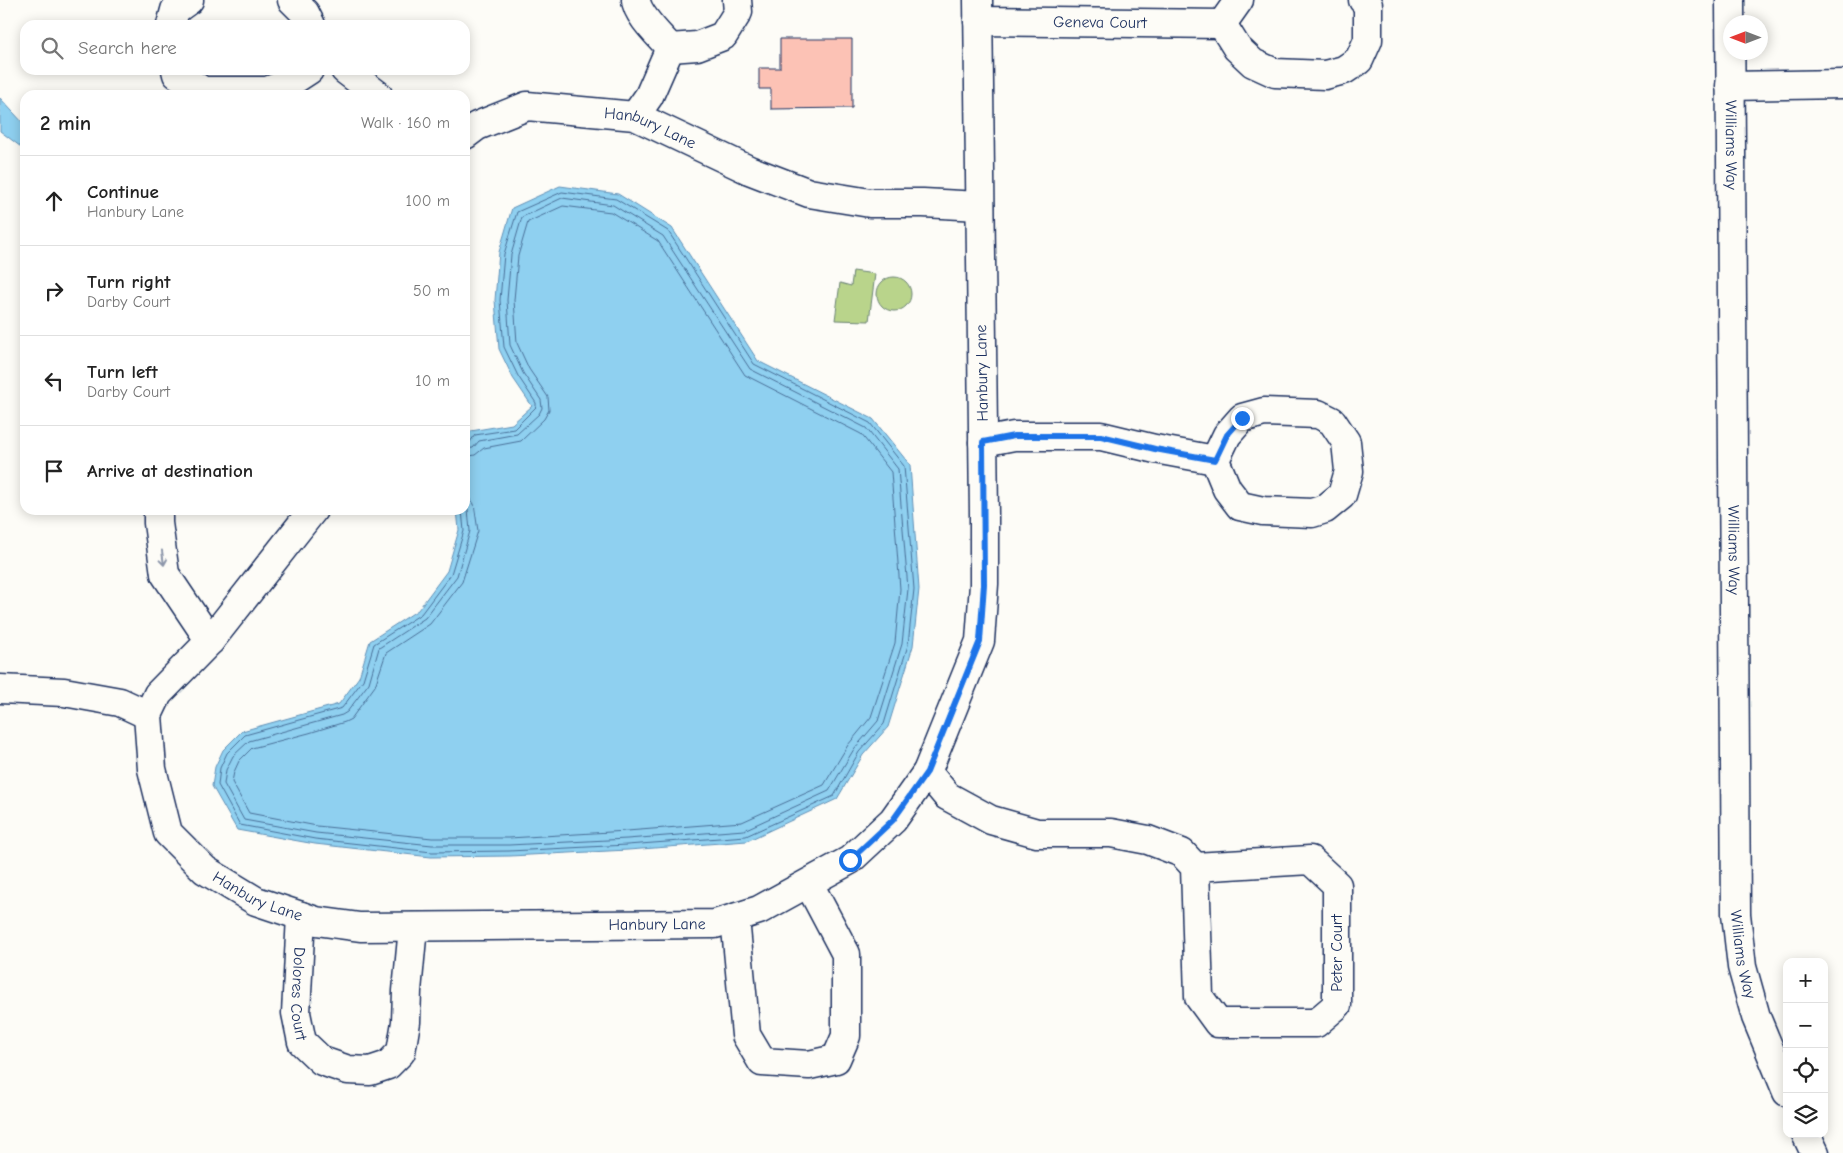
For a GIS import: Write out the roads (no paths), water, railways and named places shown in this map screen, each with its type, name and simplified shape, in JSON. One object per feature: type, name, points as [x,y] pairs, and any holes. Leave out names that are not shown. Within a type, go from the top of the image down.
[{"type":"street","points":[[172,20],[175,10],[189,0]]},
{"type":"street","points":[[292,0],[305,13],[308,20]]},
{"type":"street","points":[[636,0],[636,4],[646,20],[670,48]]},
{"type":"street","points":[[670,48],[698,46],[723,36],[738,12],[737,0]]},
{"type":"street","points":[[1239,0],[1222,24],[1237,48],[1253,63],[1275,74],[1325,75],[1344,70],[1359,60],[1368,40],[1368,5],[1363,0]]},
{"type":"street","name":"Williams Way","points":[[1730,0],[1736,914],[1742,967],[1756,1017],[1783,1082]]},
{"type":"street","name":"Geneva Court","points":[[978,11],[1222,24]]},
{"type":"street","name":"Hanbury Lane","points":[[148,715],[152,769],[168,833],[205,870],[256,901],[316,921],[360,927],[715,924],[759,910],[850,860],[893,820],[927,772],[980,641],[984,584],[978,11]]},
{"type":"street","points":[[635,116],[649,96],[670,48]]},
{"type":"street","points":[[179,75],[201,90]]},
{"type":"street","points":[[270,90],[289,83],[301,75]]},
{"type":"street","points":[[352,75],[371,90]]},
{"type":"street","points":[[1730,86],[1843,84]]},
{"type":"street","name":"Hanbury Lane","points":[[470,131],[477,126],[527,106],[635,116],[749,170],[809,193],[870,203],[980,206]]},
{"type":"street","points":[[1264,412],[1318,414],[1332,421],[1346,442],[1349,471],[1342,495],[1325,509],[1312,513],[1263,511],[1240,506],[1226,489],[1215,460],[1227,435],[1242,418],[1264,412]]},
{"type":"street","points":[[983,442],[1014,436],[1101,436],[1155,449],[1215,460]]},
{"type":"street","points":[[158,515],[165,574],[210,641]]},
{"type":"street","points":[[0,689],[64,692],[120,702],[148,715],[158,694],[210,641],[309,515]]},
{"type":"street","points":[[927,772],[947,796],[990,820],[1037,833],[1111,833],[1148,840],[1182,853],[1195,866]]},
{"type":"street","name":"Peter Court","points":[[1310,860],[1337,885],[1337,1005],[1316,1023],[1218,1023],[1198,997],[1195,866],[1310,860]]},
{"type":"street","points":[[735,918],[746,1035],[762,1062],[809,1066],[836,1059],[846,1036],[846,954],[809,884]]},
{"type":"street","name":"Dolores Court","points":[[301,916],[296,1012],[302,1042],[322,1061],[348,1070],[370,1071],[388,1065],[401,1052],[406,1022],[413,927]]},
{"type":"street","points":[[1808,1138],[1815,1153]]},
{"type":"water","points":[[0,98],[20,120],[20,146],[0,131]]},
{"type":"water","points":[[560,186],[618,194],[672,228],[758,361],[873,419],[910,465],[919,589],[913,646],[888,727],[863,755],[837,799],[747,841],[510,856],[431,857],[315,844],[237,830],[212,786],[215,767],[223,750],[242,731],[339,704],[359,677],[370,641],[418,610],[447,571],[459,530],[458,515],[470,515],[471,431],[512,424],[532,406],[513,378],[499,349],[495,300],[499,252],[512,208]]}]
